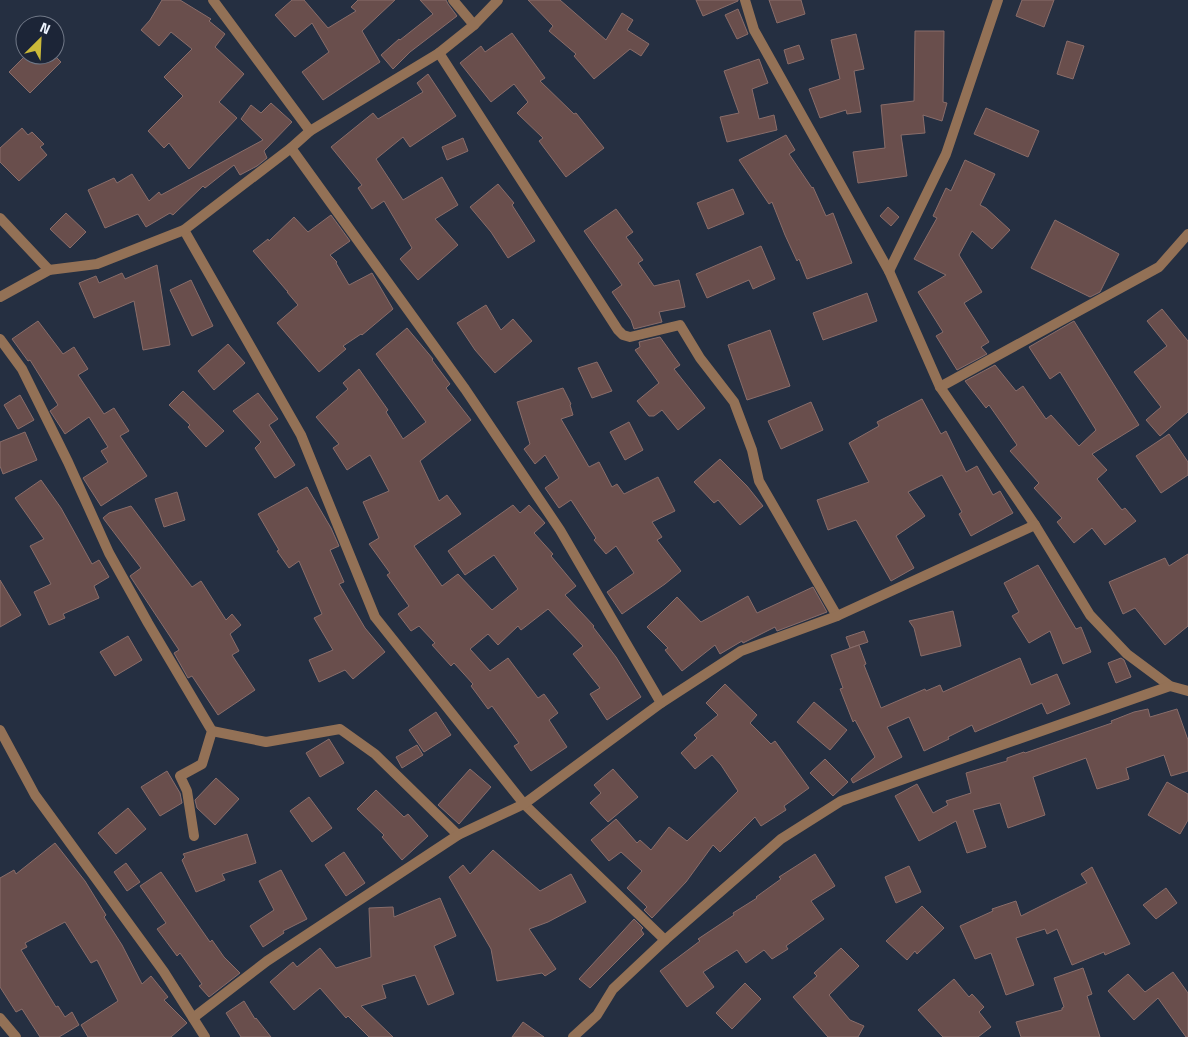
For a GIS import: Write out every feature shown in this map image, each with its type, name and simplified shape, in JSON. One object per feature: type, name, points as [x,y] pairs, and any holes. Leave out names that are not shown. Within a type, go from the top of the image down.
[{"type":"street","points":[[213,0],[310,131]]},
{"type":"street","points":[[454,0],[474,25]]},
{"type":"street","points":[[0,297],[49,270],[97,264],[184,230],[291,148],[310,131],[438,54],[474,25],[498,0]]},
{"type":"street","points":[[745,0],[754,30],[889,271],[940,387],[1035,525],[1090,615],[1127,654],[1170,686],[1188,691]]},
{"type":"street","points":[[889,271],[946,154],[998,0]]},
{"type":"street","points":[[438,54],[623,336],[630,337],[680,325],[700,358],[734,402],[752,450],[759,481],[837,616]]},
{"type":"street","points":[[291,148],[465,389],[560,530],[661,703]]},
{"type":"street","points":[[0,218],[49,270]]},
{"type":"street","points":[[184,230],[301,435],[375,617],[524,804],[666,940]]},
{"type":"street","points":[[940,387],[1159,267],[1188,234]]},
{"type":"street","points":[[0,339],[22,369],[68,462],[109,553],[212,731],[202,764],[180,776],[187,791],[194,836]]},
{"type":"street","points":[[193,1018],[267,961],[458,835],[524,804],[661,703],[742,651],[837,616],[1035,525]]},
{"type":"street","points":[[573,1037],[597,1015],[613,989],[666,940],[781,839],[841,801],[1170,686]]},
{"type":"street","points":[[212,731],[266,742],[340,729],[376,754],[458,835]]},
{"type":"street","points":[[0,730],[35,795],[164,972],[205,1037]]},
{"type":"street","points":[[0,1018],[16,1037]]},
{"type":"building","points":[[162,0],[180,0],[211,19],[209,21],[225,34],[215,47],[244,74],[219,102],[237,118],[189,169],[169,143],[164,148],[148,131],[183,96],[164,77],[192,49],[171,32],[159,46],[141,30],[150,20]]},
{"type":"building","points":[[292,0],[304,0],[328,28],[356,11],[351,7],[358,0],[395,0],[362,31],[380,62],[323,100],[302,72],[329,52],[312,23],[295,37],[275,15]]},
{"type":"building","points":[[420,0],[446,0],[457,16],[410,52],[393,69],[381,55],[433,14]]},
{"type":"building","points":[[528,0],[560,0],[606,40],[622,13],[633,20],[627,30],[649,44],[641,56],[630,49],[594,79],[574,56],[576,54],[549,31],[553,26]]},
{"type":"building","points":[[696,0],[738,0],[738,1],[703,16]]},
{"type":"building","points":[[769,0],[801,0],[805,14],[777,23]]},
{"type":"building","points":[[1022,0],[1054,0],[1044,27],[1016,16]]},
{"type":"building","points":[[738,9],[748,34],[737,39],[725,15]]},
{"type":"building","points":[[915,31],[944,31],[943,102],[947,103],[942,121],[923,115],[925,133],[901,135],[907,176],[858,183],[853,152],[885,148],[881,105],[914,101]]},
{"type":"building","points":[[512,33],[545,78],[540,81],[574,114],[576,113],[604,148],[566,177],[539,141],[543,138],[517,113],[528,102],[514,84],[491,102],[460,63],[481,46],[485,52]]},
{"type":"building","points":[[856,34],[864,69],[854,71],[861,112],[847,114],[846,110],[820,118],[809,89],[840,79],[831,40]]},
{"type":"building","points":[[1067,41],[1084,46],[1073,79],[1057,74]]},
{"type":"building","points":[[799,45],[804,59],[788,64],[784,50]]},
{"type":"building","points":[[759,59],[768,83],[752,89],[759,119],[774,115],[777,130],[727,142],[720,117],[739,113],[724,71]]},
{"type":"building","points":[[16,65],[58,65],[30,93],[9,72]]},
{"type":"building","points":[[428,74],[456,116],[410,147],[403,137],[376,159],[403,200],[442,177],[458,205],[435,219],[458,245],[418,280],[400,259],[412,248],[384,201],[372,209],[358,188],[362,185],[331,147],[373,113],[378,119],[423,92],[417,83]]},
{"type":"building","points":[[271,103],[292,122],[264,151],[267,158],[257,166],[240,175],[234,165],[205,188],[203,186],[173,215],[170,213],[146,227],[138,214],[105,228],[88,190],[114,178],[117,183],[132,174],[149,201],[159,192],[161,195],[263,140],[241,119],[251,105],[261,113]]},
{"type":"building","points":[[986,108],[1039,131],[1028,157],[974,134]]},
{"type":"building","points":[[22,128],[28,135],[32,132],[44,144],[40,147],[47,155],[19,181],[0,162],[0,148]]},
{"type":"building","points":[[786,135],[795,150],[789,154],[813,187],[826,216],[833,213],[852,263],[807,279],[799,259],[797,261],[785,235],[772,202],[769,204],[739,160]]},
{"type":"building","points":[[463,138],[468,151],[447,160],[442,147]]},
{"type":"building","points":[[965,160],[995,174],[980,205],[986,208],[1010,230],[992,249],[972,231],[959,255],[982,292],[964,303],[989,342],[981,347],[987,354],[957,370],[936,336],[943,332],[918,292],[946,275],[914,259],[937,218],[933,216],[946,188],[951,191]]},
{"type":"building","points":[[498,184],[514,203],[512,205],[535,241],[508,258],[491,232],[470,207]]},
{"type":"building","points":[[733,189],[744,214],[708,229],[697,203]]},
{"type":"building","points":[[888,207],[899,217],[891,226],[880,216]]},
{"type":"building","points":[[616,209],[633,232],[626,237],[643,260],[638,263],[654,286],[679,280],[685,307],[659,312],[662,322],[634,329],[631,320],[612,292],[622,285],[584,231]]},
{"type":"building","points":[[66,213],[86,232],[70,248],[50,229]]},
{"type":"building","points":[[331,215],[350,241],[330,255],[337,262],[349,285],[372,273],[393,309],[362,335],[343,346],[346,349],[319,372],[277,323],[298,305],[253,251],[268,239],[269,241],[294,217],[308,232]]},
{"type":"building","points":[[1055,220],[1119,254],[1100,292],[1090,297],[1031,268]]},
{"type":"building","points":[[761,246],[775,279],[753,289],[749,280],[707,298],[696,274]]},
{"type":"building","points":[[157,265],[170,345],[143,350],[134,301],[94,318],[79,283],[96,276],[99,283],[122,273],[125,279]]},
{"type":"building","points":[[191,280],[213,326],[192,336],[170,290]]},
{"type":"building","points":[[867,293],[877,321],[823,340],[813,313]]},
{"type":"building","points":[[486,305],[501,330],[513,319],[532,341],[495,373],[475,350],[457,323]]},
{"type":"building","points":[[1162,309],[1188,341],[1188,412],[1160,436],[1146,420],[1161,407],[1134,372],[1167,346],[1147,321]]},
{"type":"building","points":[[38,321],[63,354],[74,347],[88,369],[78,375],[104,414],[114,408],[129,431],[120,436],[147,476],[101,506],[83,478],[108,462],[101,451],[108,447],[89,417],[65,434],[50,411],[58,405],[30,360],[28,361],[12,339]]},
{"type":"building","points":[[1074,321],[1139,425],[1092,454],[1107,470],[1097,479],[1122,510],[1125,508],[1136,521],[1105,545],[1092,528],[1074,543],[1057,522],[1062,518],[1034,488],[1039,483],[1010,451],[1017,445],[989,405],[986,408],[965,381],[995,365],[1016,391],[1023,386],[1046,419],[1051,415],[1079,446],[1096,430],[1060,372],[1050,379],[1029,347]]},
{"type":"building","points":[[407,328],[433,359],[450,384],[446,388],[471,420],[420,461],[439,501],[447,495],[461,514],[414,546],[442,586],[458,574],[492,610],[518,589],[494,555],[465,575],[448,551],[513,505],[520,513],[529,505],[545,523],[534,533],[553,554],[551,556],[576,586],[565,595],[594,626],[641,697],[607,720],[590,694],[600,688],[573,654],[583,646],[548,609],[521,630],[518,626],[498,645],[488,634],[470,649],[490,671],[508,658],[538,698],[544,694],[558,713],[549,720],[567,747],[531,771],[514,746],[519,743],[492,706],[488,709],[471,686],[473,684],[454,663],[451,666],[432,645],[435,643],[419,626],[411,631],[398,614],[409,606],[387,575],[390,573],[369,544],[379,538],[363,502],[389,491],[370,455],[347,470],[333,448],[339,444],[316,417],[348,389],[343,383],[359,369],[388,410],[386,412],[403,439],[426,422],[376,354]]},
{"type":"building","points":[[770,330],[790,386],[747,400],[728,345]]},
{"type":"building","points":[[660,337],[680,365],[674,369],[705,408],[678,430],[662,410],[654,416],[649,416],[637,401],[659,383],[635,350],[640,347],[639,342]]},
{"type":"building","points":[[228,344],[245,363],[214,390],[198,371]]},
{"type":"building","points":[[597,362],[612,391],[592,398],[578,368]]},
{"type":"building","points":[[563,388],[571,404],[573,415],[561,419],[589,467],[599,462],[612,487],[617,484],[624,494],[658,477],[675,511],[652,522],[662,537],[657,540],[681,571],[622,614],[607,592],[634,573],[616,546],[606,554],[594,540],[596,538],[571,500],[559,508],[545,488],[559,478],[545,455],[535,464],[524,449],[530,444],[517,402]]},
{"type":"building","points":[[183,391],[224,431],[206,447],[188,427],[190,425],[169,405]]},
{"type":"building","points":[[258,393],[278,419],[269,425],[295,465],[275,478],[255,448],[261,442],[233,411]]},
{"type":"building","points":[[20,395],[34,420],[18,429],[4,405]]},
{"type":"building","points":[[922,399],[941,434],[946,431],[966,472],[977,466],[993,495],[1000,491],[1013,513],[971,536],[959,514],[962,512],[942,475],[908,492],[925,516],[896,536],[914,568],[891,581],[856,520],[828,530],[817,500],[869,482],[849,443],[879,426],[877,422]]},
{"type":"building","points":[[811,402],[823,430],[781,449],[768,421]]},
{"type":"building","points":[[629,422],[643,450],[625,460],[610,432]]},
{"type":"building","points":[[25,432],[37,460],[3,474],[0,466],[0,442]]},
{"type":"building","points":[[1169,434],[1188,462],[1188,475],[1161,493],[1136,456]]},
{"type":"building","points":[[720,459],[747,486],[763,506],[740,525],[718,500],[714,503],[694,482]]},
{"type":"building","points":[[41,480],[61,508],[92,564],[99,560],[109,577],[94,586],[99,598],[63,614],[65,618],[49,625],[34,592],[51,584],[30,546],[44,539],[15,498]]},
{"type":"building","points":[[307,487],[331,528],[339,546],[330,550],[344,582],[339,584],[365,628],[385,652],[353,679],[345,670],[319,682],[309,660],[333,650],[314,618],[322,614],[299,561],[289,568],[277,551],[279,550],[258,514]]},
{"type":"building","points":[[177,492],[185,520],[164,527],[155,499]]},
{"type":"building","points":[[131,506],[192,587],[201,581],[226,620],[232,614],[241,625],[230,634],[239,651],[232,655],[255,690],[218,715],[192,676],[188,678],[174,653],[179,650],[130,576],[141,568],[103,518],[109,513]]},
{"type":"building","points":[[1188,554],[1188,626],[1165,645],[1135,608],[1123,614],[1109,582],[1165,558],[1169,566]]},
{"type":"building","points":[[1038,565],[1076,629],[1081,627],[1091,652],[1063,664],[1050,631],[1029,643],[1012,616],[1019,612],[1004,583]]},
{"type":"building","points":[[0,580],[21,615],[0,627]]},
{"type":"building","points":[[813,587],[827,612],[777,631],[775,627],[743,643],[742,641],[720,654],[715,645],[682,671],[665,650],[668,648],[647,627],[677,597],[701,622],[748,596],[757,613]]},
{"type":"building","points":[[953,611],[961,646],[921,656],[914,628],[909,621]]},
{"type":"building","points":[[864,631],[868,642],[850,648],[846,637]]},
{"type":"building","points":[[128,636],[142,660],[115,676],[100,652]]},
{"type":"building","points":[[859,645],[866,664],[864,665],[881,708],[925,689],[926,691],[940,685],[943,692],[1020,658],[1031,685],[1057,674],[1070,704],[1047,714],[1042,703],[975,732],[972,725],[924,751],[909,717],[887,727],[902,757],[853,783],[851,779],[875,757],[855,720],[853,722],[840,689],[843,688],[831,655]]},
{"type":"building","points":[[1121,658],[1124,660],[1131,677],[1116,683],[1108,663]]},
{"type":"building","points":[[725,684],[757,715],[750,723],[771,744],[775,741],[809,788],[784,806],[786,810],[761,826],[755,817],[720,852],[713,845],[686,882],[652,918],[644,910],[647,907],[627,888],[642,871],[621,852],[609,861],[591,840],[616,819],[637,843],[640,840],[651,850],[669,827],[687,841],[738,791],[712,755],[695,769],[681,753],[697,738],[694,735],[718,715],[706,703]]},
{"type":"building","points":[[814,702],[847,730],[830,750],[797,722]]},
{"type":"building","points":[[1148,709],[1150,717],[1177,709],[1188,740],[1188,771],[1171,776],[1164,755],[1126,768],[1129,779],[1097,789],[1086,758],[1033,777],[1045,815],[1008,828],[1000,803],[973,810],[986,847],[967,853],[956,821],[919,841],[895,796],[917,784],[933,813],[948,805],[946,801],[971,793],[966,773],[1007,761],[1007,758],[1112,723],[1111,721],[1134,712]]},
{"type":"building","points":[[436,712],[451,735],[424,752],[409,730]]},
{"type":"building","points":[[329,739],[344,763],[320,777],[306,753]]},
{"type":"building","points":[[417,745],[423,755],[402,768],[396,757]]},
{"type":"building","points":[[825,759],[848,782],[833,796],[810,773]]},
{"type":"building","points":[[470,769],[491,787],[459,824],[438,805]]},
{"type":"building","points":[[613,769],[638,797],[608,822],[590,803],[601,793],[594,785]]},
{"type":"building","points":[[167,771],[180,793],[182,803],[160,816],[141,787]]},
{"type":"building","points":[[216,778],[239,799],[215,825],[197,808],[195,800]]},
{"type":"building","points":[[1167,782],[1188,794],[1188,820],[1180,834],[1148,815]]},
{"type":"building","points":[[376,790],[404,817],[408,814],[428,836],[402,860],[382,837],[384,835],[357,809]]},
{"type":"building","points":[[309,797],[332,828],[312,842],[290,811]]},
{"type":"building","points":[[128,808],[146,829],[116,854],[98,833]]},
{"type":"building","points":[[247,834],[256,863],[222,874],[225,880],[196,892],[182,860],[185,857],[183,854]]},
{"type":"building","points":[[55,843],[85,881],[106,915],[104,917],[122,945],[142,984],[151,976],[168,997],[164,1000],[187,1023],[171,1037],[88,1037],[81,1025],[118,1001],[97,960],[91,963],[65,922],[25,943],[27,947],[21,950],[56,1007],[58,1006],[65,1017],[72,1012],[79,1025],[59,1037],[40,1037],[22,1009],[16,1012],[0,987],[0,878],[14,870],[16,874]]},
{"type":"building","points":[[493,850],[540,891],[571,874],[586,902],[548,922],[529,929],[556,969],[545,976],[542,973],[497,981],[491,949],[449,877],[463,865],[470,874]]},
{"type":"building","points":[[344,852],[365,883],[346,896],[325,865]]},
{"type":"building","points":[[815,854],[835,886],[811,901],[824,919],[786,946],[788,949],[772,959],[764,950],[746,963],[737,950],[703,972],[714,987],[687,1007],[660,971],[700,941],[698,939],[757,898],[781,879],[779,877]]},
{"type":"building","points":[[126,863],[140,882],[127,891],[114,872]]},
{"type":"building","points":[[909,866],[921,892],[896,903],[885,877]]},
{"type":"building","points":[[1092,867],[1130,944],[1105,955],[1104,952],[1072,965],[1057,929],[1047,934],[1045,929],[1016,938],[1034,985],[1006,995],[991,953],[975,959],[960,926],[993,911],[992,909],[1016,901],[1021,916],[1087,883],[1081,874]]},
{"type":"building","points":[[281,870],[307,919],[283,931],[284,933],[263,947],[250,926],[274,910],[259,881]]},
{"type":"building","points":[[161,872],[210,942],[212,940],[224,957],[240,973],[209,997],[199,986],[202,984],[180,953],[177,956],[157,929],[166,923],[140,886]]},
{"type":"building","points":[[1166,888],[1177,903],[1156,919],[1143,905]]},
{"type":"building","points":[[440,898],[456,936],[434,946],[454,994],[428,1005],[415,975],[382,985],[386,998],[361,1006],[393,1037],[369,1037],[348,1016],[346,1018],[320,988],[294,1010],[270,982],[293,962],[297,967],[320,948],[336,968],[371,957],[369,908],[393,907],[394,917]]},
{"type":"building","points":[[922,906],[944,928],[917,954],[915,951],[907,960],[886,941]]},
{"type":"building","points":[[634,919],[643,928],[641,930],[644,934],[590,988],[579,979]]},
{"type":"building","points":[[841,948],[859,966],[829,995],[850,1020],[864,1026],[858,1037],[828,1037],[793,997],[817,976],[814,973]]},
{"type":"building","points":[[1083,968],[1092,994],[1087,996],[1100,1037],[1021,1037],[1016,1022],[1062,1010],[1064,1007],[1054,978]]},
{"type":"building","points":[[1173,972],[1188,993],[1188,1037],[1186,1037],[1158,998],[1134,1020],[1108,991],[1128,974],[1145,992]]},
{"type":"building","points":[[954,979],[969,997],[972,994],[984,1007],[979,1012],[991,1027],[978,1037],[943,1037],[918,1010]]},
{"type":"building","points":[[745,983],[761,999],[732,1029],[716,1013]]},
{"type":"building","points":[[244,1001],[255,1019],[271,1037],[241,1037],[226,1013]]},
{"type":"building","points":[[523,1022],[544,1037],[512,1037]]}]
